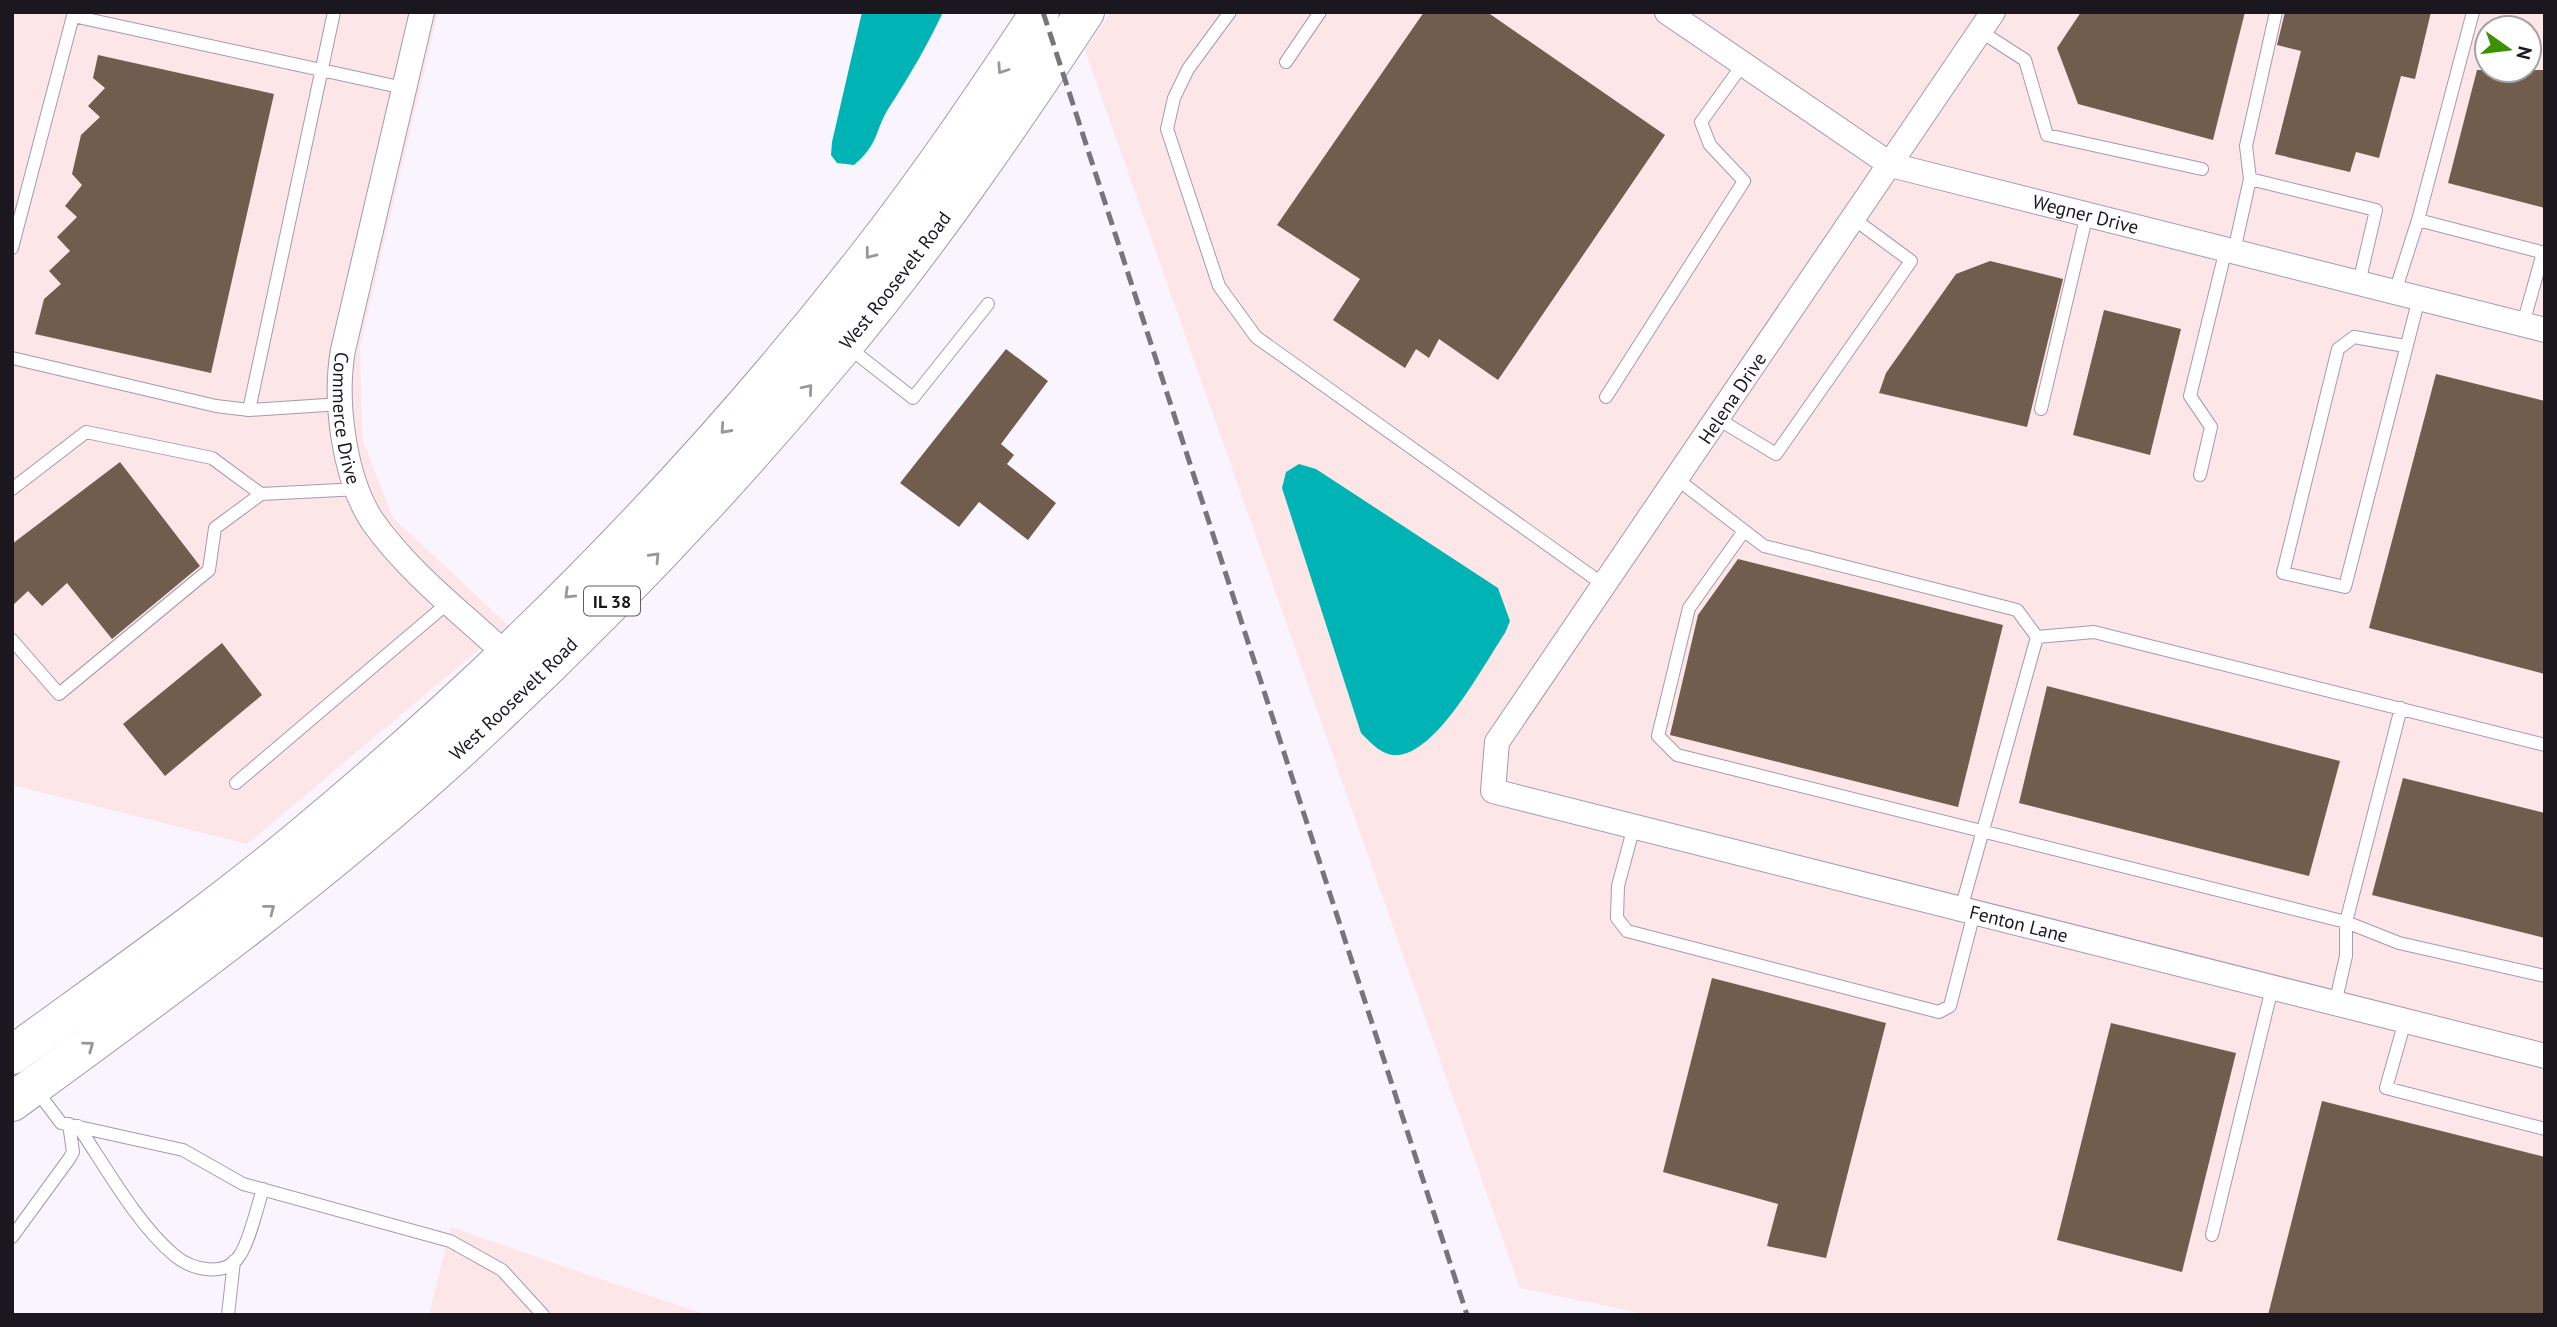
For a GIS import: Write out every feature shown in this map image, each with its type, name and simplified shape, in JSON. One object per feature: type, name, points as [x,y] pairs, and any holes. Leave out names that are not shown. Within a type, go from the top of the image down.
[{"type":"main road","name":"West Roosevelt Road","points":[[23,1094],[334,858],[454,754],[602,562],[671,489],[806,333],[907,205],[1041,12]]},
{"type":"main road","name":"West Roosevelt Road","points":[[12,1055],[219,904],[305,835],[427,730],[520,667],[711,499],[845,345],[973,175],[1085,12]]},
{"type":"street","name":"Commerce Drive","points":[[422,12],[343,350],[341,404],[350,468],[372,520],[411,568],[520,667]]},
{"type":"street","name":"Wegner Drive","points":[[1667,12],[1891,165],[2534,327]]},
{"type":"street","name":"Helena Drive","points":[[1493,791],[1497,742],[1987,22]]},
{"type":"street","name":"Fenton Lane","points":[[1493,791],[2545,1056]]},
{"type":"lane","points":[[249,411],[334,12]]},
{"type":"lane","points":[[1230,12],[1188,69],[1174,98],[1167,130],[1219,286],[1256,337],[1604,585]]},
{"type":"lane","points":[[1286,62],[1321,12]]},
{"type":"lane","points":[[2200,475],[2211,427],[2189,396],[2250,179],[2246,146],[2276,12]]},
{"type":"lane","points":[[2405,346],[2354,337],[2338,349],[2283,573],[2345,587],[2405,346],[2407,295],[2418,220],[2473,12]]},
{"type":"lane","points":[[12,248],[73,16],[404,88]]},
{"type":"lane","points":[[1987,22],[2025,60],[2047,135],[2202,169]]},
{"type":"lane","points":[[1606,397],[1744,181],[1710,145],[1701,122],[1743,64]]},
{"type":"lane","points":[[2250,179],[2376,210],[2359,283]]},
{"type":"lane","points":[[2041,409],[2087,214]]},
{"type":"lane","points":[[1718,419],[1776,454],[1911,261],[1854,219]]},
{"type":"lane","points":[[2418,220],[2544,253],[2534,327]]},
{"type":"lane","points":[[845,345],[913,398],[988,304]]},
{"type":"lane","points":[[12,358],[216,406],[249,411],[341,404]]},
{"type":"lane","points":[[12,489],[86,432],[212,458],[261,494]]},
{"type":"lane","points":[[1677,479],[1764,547],[2017,610],[2037,637]]},
{"type":"lane","points":[[12,640],[59,694],[209,570],[215,528],[261,494],[359,489]]},
{"type":"lane","points":[[1744,531],[1689,608],[1658,736],[1677,755],[2346,922],[2399,943],[2545,976]]},
{"type":"lane","points":[[236,783],[449,602]]},
{"type":"lane","points":[[2037,637],[2094,632],[2545,744]]},
{"type":"lane","points":[[1634,826],[1618,886],[1617,918],[1627,931],[1939,1012],[1951,1006],[1983,832],[2037,637]]},
{"type":"lane","points":[[2335,1004],[2346,956],[2346,922],[2401,708]]},
{"type":"lane","points":[[2212,1235],[2272,988]]},
{"type":"lane","points":[[2405,1021],[2386,1088],[2545,1129]]},
{"type":"lane","points":[[23,1094],[61,1123],[183,1150],[243,1184],[450,1241],[502,1270],[544,1315]]},
{"type":"lane","points":[[12,1237],[69,1159],[74,1125]]},
{"type":"lane","points":[[74,1125],[148,1226],[175,1256],[202,1269],[226,1268],[240,1256],[263,1189]]},
{"type":"lane","points":[[228,1315],[234,1261]]},
{"type":"shaded area","points":[[12,12],[438,12],[360,346],[362,438],[393,518],[508,625],[247,844],[12,785]]},
{"type":"shaded area","points":[[1111,12],[2545,12],[2545,1315],[1649,1315],[1520,1288],[1085,50]]},
{"type":"shaded area","points":[[451,1227],[597,1278],[707,1315],[429,1315]]},
{"type":"water","points":[[862,12],[943,12],[885,115],[873,143],[854,165],[837,163],[831,155]]},
{"type":"water","points":[[1299,464],[1316,469],[1498,588],[1510,621],[1505,633],[1458,705],[1428,740],[1412,751],[1397,755],[1386,753],[1361,733],[1282,488],[1286,472]]},
{"type":"building","points":[[1424,12],[1487,12],[1665,135],[1498,380],[1439,339],[1429,358],[1416,349],[1405,368],[1333,320],[1360,279],[1277,225]]},
{"type":"building","points":[[2081,12],[2245,12],[2213,140],[2078,104],[2057,48]]},
{"type":"building","points":[[2285,12],[2431,12],[2415,79],[2401,76],[2379,158],[2356,152],[2350,172],[2275,154],[2301,51],[2277,45]]},
{"type":"building","points":[[98,55],[274,94],[211,373],[35,334],[44,299],[61,284],[49,271],[70,251],[57,237],[77,217],[65,206],[82,185],[72,174],[81,135],[100,117],[88,106],[105,88],[93,78]]},
{"type":"building","points":[[2545,70],[2545,208],[2448,183],[2473,84],[2543,84]]},
{"type":"building","points":[[1990,261],[2063,279],[2027,427],[1879,393],[1886,373],[1956,274]]},
{"type":"building","points":[[2104,310],[2181,329],[2150,455],[2073,435]]},
{"type":"building","points":[[1006,349],[1048,381],[1001,444],[1014,455],[1007,464],[1056,503],[1028,540],[979,502],[959,527],[900,483]]},
{"type":"building","points":[[2436,374],[2545,401],[2545,674],[2369,628]]},
{"type":"building","points":[[120,462],[200,566],[112,639],[67,583],[42,606],[28,591],[12,606],[12,544]]},
{"type":"building","points":[[1738,559],[2003,625],[1958,807],[1670,735],[1698,615]]},
{"type":"building","points":[[222,643],[262,695],[165,776],[123,724]]},
{"type":"building","points":[[2047,686],[2340,761],[2309,876],[2019,803]]},
{"type":"building","points":[[2403,778],[2545,813],[2545,938],[2372,895]]},
{"type":"building","points":[[1712,978],[1886,1023],[1826,1258],[1767,1246],[1778,1204],[1663,1172]]},
{"type":"building","points":[[2111,1023],[2236,1053],[2182,1272],[2057,1240]]},
{"type":"building","points":[[2322,1101],[2545,1157],[2545,1315],[2268,1315]]},
{"type":"railway","points":[[1043,12],[1467,1315]]}]
